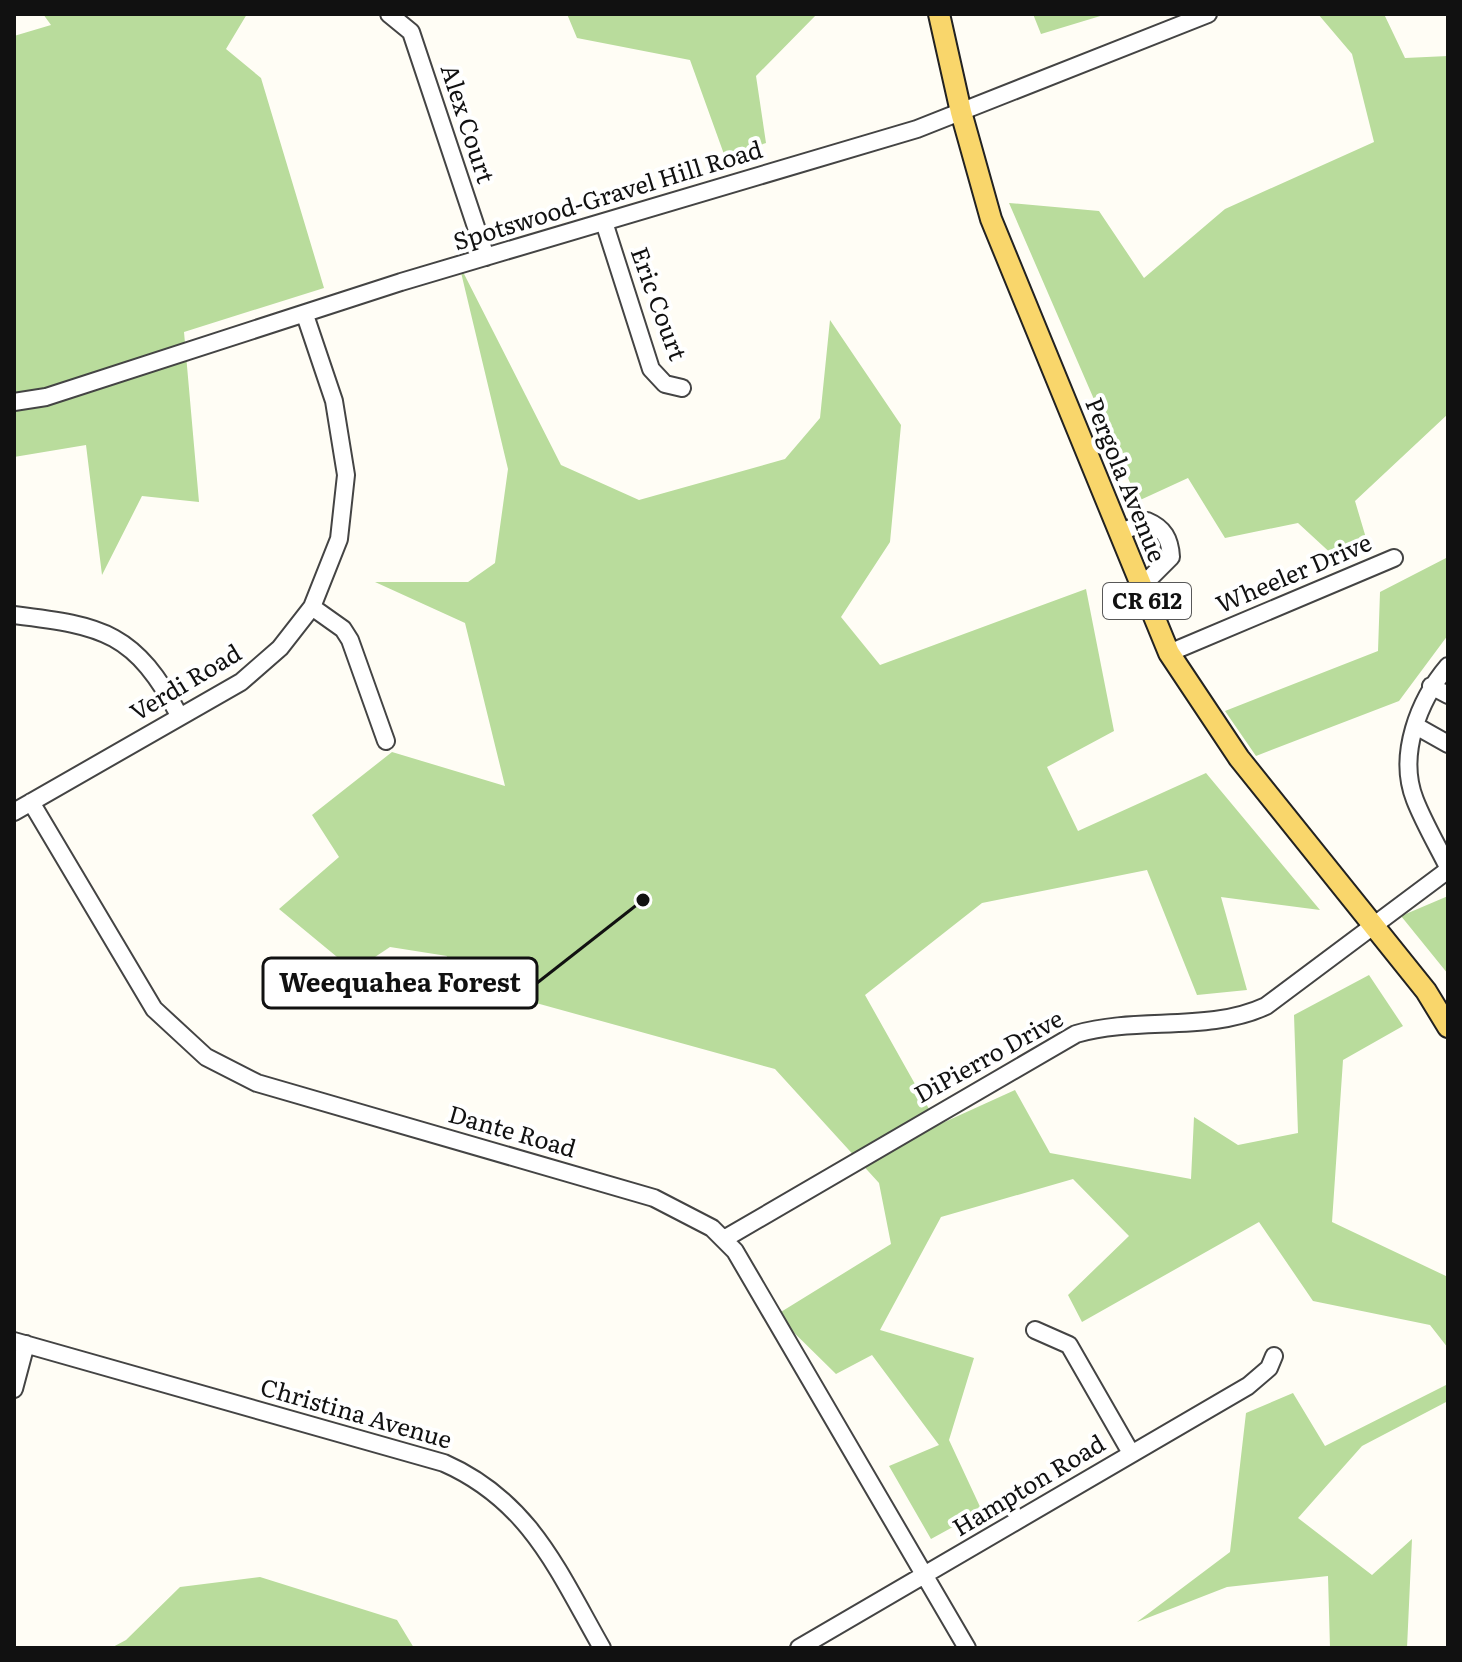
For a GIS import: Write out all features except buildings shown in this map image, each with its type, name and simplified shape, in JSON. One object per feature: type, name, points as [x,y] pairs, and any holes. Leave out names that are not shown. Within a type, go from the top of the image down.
[{"type":"main road","name":"CR 612","points":[[939,14],[961,112]]},
{"type":"main road","name":"Pergola Avenue","points":[[961,112],[991,219],[1169,653],[1239,758],[1426,991],[1448,1027]]},
{"type":"street","name":"Alex Court","points":[[389,14],[411,32],[486,257]]},
{"type":"street","name":"Spotswood-Gravel Hill Road","points":[[14,402],[46,397],[486,257],[917,129],[1208,14]]},
{"type":"street","name":"Eric Court","points":[[604,222],[651,369],[665,384],[682,388]]},
{"type":"street","name":"Verdi Road","points":[[14,812],[254,672],[291,636],[312,607],[339,539],[346,475],[336,410],[305,315]]},
{"type":"street","points":[[1119,533],[1147,521],[1158,526],[1170,545],[1171,557],[1141,587]]},
{"type":"street","name":"Wheeler Drive","points":[[1169,653],[1394,558]]},
{"type":"street","points":[[312,607],[343,629],[350,640],[386,741]]},
{"type":"street","points":[[14,615],[82,625],[119,638],[157,677],[180,717]]},
{"type":"street","points":[[1448,666],[1431,686],[1416,726],[1408,760],[1413,797],[1448,869]]},
{"type":"street","points":[[1431,686],[1448,695]]},
{"type":"street","points":[[1416,726],[1448,744]]},
{"type":"street","name":"Dante Road","points":[[31,802],[154,1009],[189,1044],[214,1062],[257,1083],[292,1094],[654,1198],[696,1218],[724,1239],[735,1251],[967,1648]]},
{"type":"street","name":"DiPierro Drive","points":[[724,1239],[1061,1041],[1114,1025],[1217,1020],[1251,1013],[1281,998],[1448,869]]},
{"type":"street","points":[[1035,1330],[1069,1345],[1131,1453]]},
{"type":"street","points":[[14,1389],[20,1343]]},
{"type":"street","name":"Christina Avenue","points":[[20,1343],[444,1463],[480,1480],[517,1512],[540,1540],[602,1648]]},
{"type":"street","name":"Hampton Road","points":[[799,1648],[1248,1386],[1269,1368],[1274,1356]]},
{"type":"green space","points":[[43,14],[247,14],[226,49],[261,78],[324,288],[184,332],[199,502],[142,496],[102,575],[86,445],[14,457],[14,36],[51,25]]},
{"type":"green space","points":[[567,14],[817,14],[756,76],[766,143],[725,157],[690,60],[577,38]]},
{"type":"green space","points":[[1033,14],[1107,14],[1041,34]]},
{"type":"green space","points":[[1318,14],[1384,14],[1405,58],[1448,56],[1448,414],[1355,501],[1366,538],[1336,558],[1298,523],[1225,538],[1188,478],[1138,501],[1009,203],[1099,211],[1144,278],[1225,209],[1374,142],[1352,54]]},
{"type":"green space","points":[[459,264],[561,465],[639,500],[785,459],[820,418],[830,320],[901,425],[890,542],[841,617],[880,665],[1086,589],[1114,731],[1047,767],[1078,831],[1206,773],[1320,910],[1221,897],[1247,990],[1197,995],[1147,870],[982,903],[865,995],[938,1125],[1015,1090],[1050,1153],[1191,1179],[1194,1117],[1238,1145],[1298,1133],[1294,1015],[1369,975],[1403,1026],[1343,1060],[1332,1222],[1448,1277],[1448,1348],[1430,1325],[1313,1301],[1259,1222],[1082,1322],[1068,1295],[1129,1236],[1073,1179],[941,1217],[880,1330],[974,1358],[949,1440],[982,1511],[931,1539],[889,1466],[939,1445],[872,1355],[836,1374],[776,1315],[891,1244],[879,1183],[775,1069],[442,977],[447,956],[390,947],[354,971],[279,909],[339,857],[312,815],[392,752],[505,786],[465,623],[375,582],[468,582],[495,563],[508,469]]},
{"type":"green space","points":[[1448,557],[1448,635],[1399,701],[1256,756],[1225,711],[1378,651],[1380,592]]},
{"type":"green space","points":[[1448,896],[1448,974],[1401,916]]},
{"type":"green space","points":[[1448,1384],[1448,1401],[1362,1446],[1298,1518],[1372,1575],[1412,1539],[1407,1648],[1330,1648],[1328,1576],[1227,1587],[1137,1622],[1230,1552],[1246,1413],[1293,1393],[1325,1446]]},
{"type":"green space","points":[[260,1577],[397,1620],[414,1648],[111,1648],[126,1640],[180,1587]]},
{"type":"place","name":"Weequahea Forest","points":[[643,900]]}]
